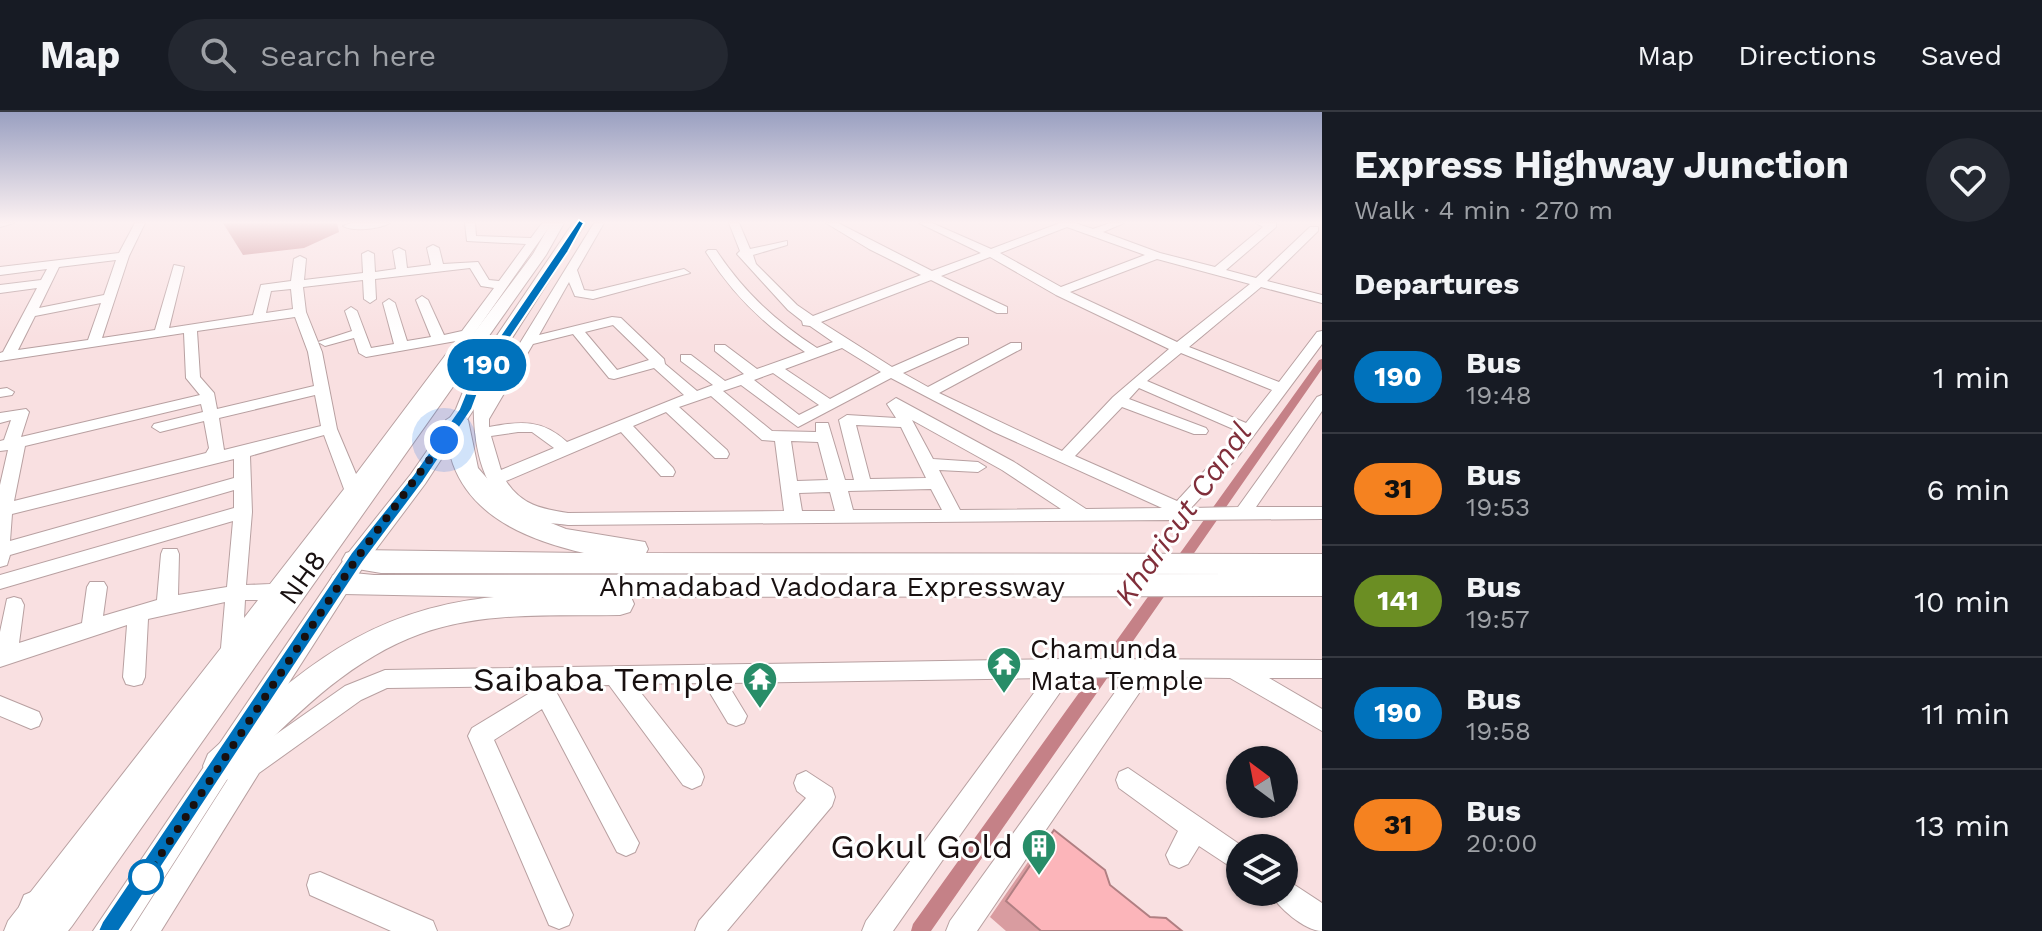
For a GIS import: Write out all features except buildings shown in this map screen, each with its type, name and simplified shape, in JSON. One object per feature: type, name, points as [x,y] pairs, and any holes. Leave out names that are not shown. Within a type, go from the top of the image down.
[{"type":"highway","points":[[471,421],[466,467],[485,495],[515,519],[560,538],[612,548],[819,555],[884,564]]},
{"type":"highway","name":"Ahmadabad Vadodara Expressway","points":[[349,571],[381,563],[884,564],[1132,575],[1181,587],[1322,585]]},
{"type":"highway","name":"Ahmadabad Vadodara Expressway","points":[[349,571],[374,586],[959,587],[1132,575],[1204,563],[1322,564]]},
{"type":"highway","points":[[220,766],[316,678],[378,640],[448,614],[500,607],[913,595],[959,587]]},
{"type":"main road","name":"NH8","points":[[40,921],[526,261]]},
{"type":"main road","name":"NH8","points":[[110,931],[349,571],[471,421],[478,377],[557,261]]},
{"type":"main road","points":[[471,421],[481,389],[511,350],[568,261]]},
{"type":"main road","points":[[310,555],[349,571]]},
{"type":"main road","points":[[287,583],[349,571]]},
{"type":"street","points":[[0,271],[79,261]]},
{"type":"street","points":[[93,345],[121,261]]},
{"type":"street","points":[[300,261],[297,285],[300,312],[315,352],[329,429],[353,489]]},
{"type":"street","points":[[367,261],[366,278],[370,299]]},
{"type":"street","points":[[400,261],[402,273]]},
{"type":"street","points":[[436,261],[438,269]]},
{"type":"street","points":[[310,555],[353,489],[524,261]]},
{"type":"street","points":[[471,421],[529,341],[576,261]]},
{"type":"street","points":[[719,261],[751,306],[815,353]]},
{"type":"street","points":[[750,261],[808,322],[890,373],[1179,513]]},
{"type":"street","points":[[902,261],[1002,310]]},
{"type":"street","points":[[808,322],[969,261]]},
{"type":"street","points":[[1006,261],[1060,292],[1281,388]]},
{"type":"street","points":[[1060,292],[1140,261]]},
{"type":"street","points":[[1178,261],[1322,299]]},
{"type":"street","points":[[1216,272],[1229,261]]},
{"type":"street","points":[[1066,456],[1137,382],[1281,261]]},
{"type":"street","points":[[4,356],[55,264]]},
{"type":"street","points":[[259,316],[265,288],[474,264],[485,283],[504,285]]},
{"type":"street","points":[[161,334],[178,267]]},
{"type":"street","points":[[571,270],[579,293],[593,295],[684,273]]},
{"type":"street","points":[[0,289],[44,283]]},
{"type":"street","points":[[27,314],[110,297]]},
{"type":"street","points":[[422,300],[439,339]]},
{"type":"street","points":[[389,303],[402,346]]},
{"type":"street","points":[[351,311],[366,353],[469,334]]},
{"type":"street","points":[[4,356],[300,312]]},
{"type":"street","points":[[529,341],[576,330],[616,321],[659,362],[614,375],[576,330]]},
{"type":"street","points":[[190,330],[193,378],[210,405],[213,441],[217,448],[213,457]]},
{"type":"street","points":[[325,342],[359,333]]},
{"type":"street","points":[[1179,513],[1249,430],[1322,335]]},
{"type":"street","points":[[720,348],[798,422],[890,373],[963,341]]},
{"type":"street","points":[[497,478],[668,406],[841,344]]},
{"type":"street","points":[[895,404],[1016,346]]},
{"type":"street","points":[[686,358],[768,436],[825,437]]},
{"type":"street","points":[[660,367],[695,397]]},
{"type":"street","points":[[775,368],[824,409],[825,437],[846,518]]},
{"type":"street","points":[[1137,382],[1249,430]]},
{"type":"street","points":[[10,444],[210,405],[322,389]]},
{"type":"street","points":[[1118,400],[1200,431]]},
{"type":"street","points":[[1243,513],[1322,400]]},
{"type":"street","points":[[895,404],[955,518]]},
{"type":"street","points":[[895,404],[1008,466],[1087,517]]},
{"type":"street","points":[[160,427],[210,405]]},
{"type":"street","points":[[668,406],[721,454]]},
{"type":"street","points":[[0,418],[21,412],[10,444],[2,511],[1,554],[244,481]]},
{"type":"street","points":[[863,483],[847,420],[906,423]]},
{"type":"street","points":[[471,421],[547,429],[565,449]]},
{"type":"street","points":[[471,421],[502,491],[530,512],[568,519],[1322,513]]},
{"type":"street","points":[[623,425],[667,472]]},
{"type":"street","points":[[2,511],[329,429]]},
{"type":"street","points":[[782,437],[794,518]]},
{"type":"street","points":[[231,649],[243,512],[242,453]]},
{"type":"street","points":[[927,464],[978,467]]},
{"type":"street","points":[[791,487],[837,483],[936,483]]},
{"type":"street","points":[[0,582],[243,512]]},
{"type":"street","points":[[167,606],[170,554]]},
{"type":"street","points":[[14,605],[4,657],[167,606],[287,583]]},
{"type":"street","points":[[40,921],[231,649],[287,583]]},
{"type":"street","points":[[91,631],[97,587]]},
{"type":"street","points":[[134,677],[138,616]]},
{"type":"street","points":[[255,763],[353,693],[385,679],[540,685],[614,675],[709,673],[1065,668],[1322,669]]},
{"type":"street","points":[[876,931],[1065,668]]},
{"type":"street","points":[[960,931],[1144,669]]},
{"type":"street","points":[[1233,669],[1316,714]]},
{"type":"street","points":[[709,673],[736,716]]},
{"type":"street","points":[[614,675],[692,777]]},
{"type":"street","points":[[540,685],[626,843]]},
{"type":"street","points":[[540,685],[480,736],[559,915]]},
{"type":"street","points":[[0,706],[31,719]]},
{"type":"street","points":[[145,931],[255,763],[271,719]]},
{"type":"street","points":[[1128,780],[1226,850]]},
{"type":"street","points":[[709,931],[823,797],[806,783]]},
{"type":"street","points":[[1179,855],[1195,828]]},
{"type":"street","points":[[320,885],[423,931]]},
{"type":"street","points":[[1298,902],[1322,920]]},
{"type":"waterway","name":"Kharicut Canal","points":[[1178,566],[1322,362]]},
{"type":"waterway","name":"Kharicut Canal","points":[[920,931],[1165,584]]},
{"type":"bus line","name":"190","points":[[110,931],[357,558],[418,479],[465,409],[478,377],[557,261]]},
{"type":"place","name":"Chamunda Mata Temple","points":[[1004,695]]},
{"type":"place","name":"Saibaba Temple","points":[[760,710]]},
{"type":"place","name":"Gokul Gold","points":[[1039,877]]},
{"type":"route","points":[[146,877],[357,558],[444,440]]}]
